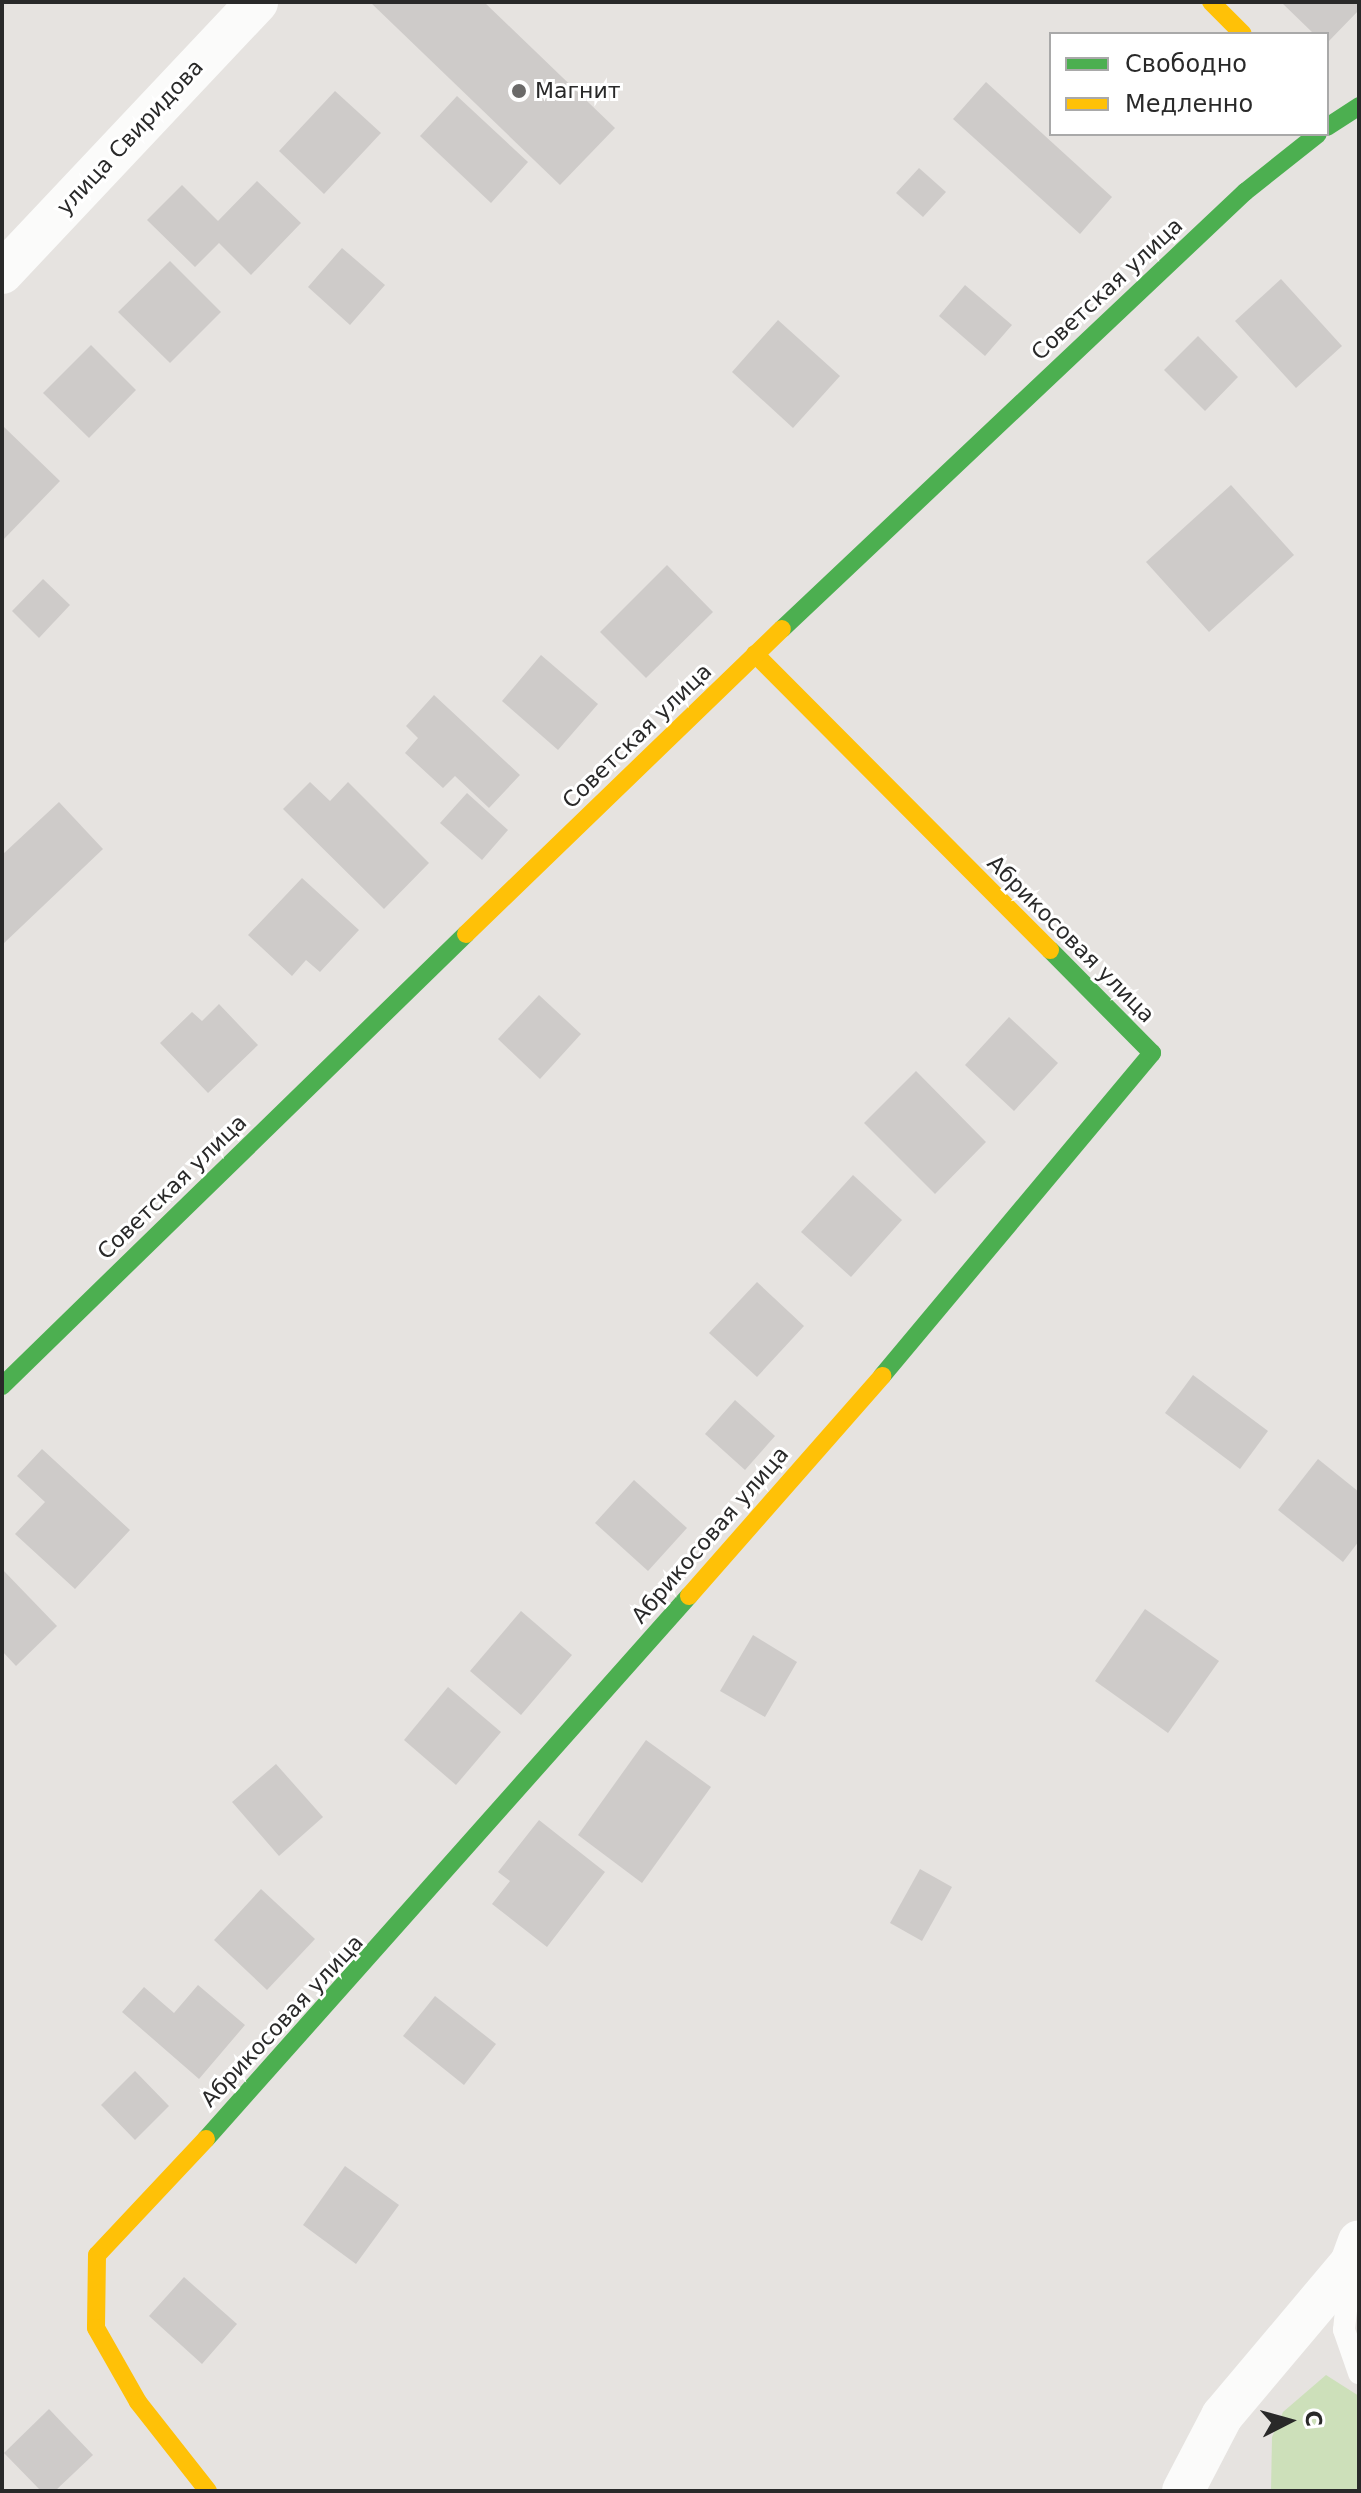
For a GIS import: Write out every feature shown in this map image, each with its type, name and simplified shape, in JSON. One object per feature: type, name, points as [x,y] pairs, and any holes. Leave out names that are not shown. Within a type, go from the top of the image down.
[{"type":"street","name":"улица Свиридова","points":[[2,273],[257,2]]},
{"type":"street","points":[[1211,2],[1241,32]]},
{"type":"street","points":[[1329,102],[1359,103]]},
{"type":"street","name":"Советская улица","points":[[1329,124],[1359,103]]},
{"type":"street","name":"Советская улица","points":[[2,1386],[755,654],[1245,192],[1302,142]]},
{"type":"street","name":"Абрикосовая улица","points":[[208,2491],[138,2402],[96,2328],[97,2255],[352,1981],[916,1337],[1152,1053],[755,654]]},
{"type":"street","points":[[1183,2491],[1222,2416],[1355,2252]]},
{"type":"lane","points":[[1355,2252],[1344,2330],[1359,2373]]},
{"type":"green space","points":[[1326,2375],[1359,2396],[1359,2491],[1271,2491],[1272,2437],[1283,2412]]},
{"type":"building","name":"Магнит","points":[[370,2],[484,2],[615,128],[560,185]]},
{"type":"building","points":[[1281,2],[1359,2],[1359,10],[1329,41],[1329,32],[1312,32]]},
{"type":"building","points":[[986,82],[1112,197],[1080,234],[953,119]]},
{"type":"building","points":[[335,91],[381,133],[324,194],[279,151]]},
{"type":"building","points":[[457,96],[528,162],[491,203],[420,136]]},
{"type":"building","points":[[919,168],[946,192],[923,217],[896,193]]},
{"type":"building","points":[[257,181],[301,223],[251,275],[219,243],[195,267],[147,220],[182,185],[218,221]]},
{"type":"building","points":[[342,248],[385,285],[350,325],[308,287]]},
{"type":"building","points":[[170,261],[221,312],[170,363],[118,312]]},
{"type":"building","points":[[1281,279],[1342,346],[1296,388],[1235,321]]},
{"type":"building","points":[[965,285],[1012,325],[985,356],[939,316]]},
{"type":"building","points":[[778,320],[840,376],[793,428],[732,372]]},
{"type":"building","points":[[1198,336],[1238,377],[1205,411],[1164,370]]},
{"type":"building","points":[[91,345],[136,390],[89,438],[43,393]]},
{"type":"building","points":[[4,427],[60,481],[4,539],[2,537]]},
{"type":"building","points":[[1231,485],[1294,555],[1209,632],[1146,562]]},
{"type":"building","points":[[667,565],[713,612],[646,678],[600,632]]},
{"type":"building","points":[[43,579],[70,605],[39,638],[12,611]]},
{"type":"building","points":[[541,655],[598,704],[558,750],[502,701]]},
{"type":"building","points":[[434,695],[520,775],[489,808],[455,776],[443,788],[405,753],[418,738],[406,726]]},
{"type":"building","points":[[310,782],[330,801],[348,782],[429,863],[384,909],[283,809]]},
{"type":"building","points":[[467,793],[508,830],[482,860],[440,823]]},
{"type":"building","points":[[59,802],[103,849],[2,945],[2,855]]},
{"type":"building","points":[[302,878],[359,930],[320,972],[306,960],[292,976],[248,935]]},
{"type":"building","points":[[539,995],[581,1034],[540,1079],[498,1039]]},
{"type":"building","points":[[219,1004],[258,1045],[208,1093],[160,1043],[192,1012],[202,1021]]},
{"type":"building","points":[[1009,1017],[1058,1063],[1014,1111],[965,1065]]},
{"type":"building","points":[[916,1071],[986,1142],[935,1194],[864,1123]]},
{"type":"building","points":[[853,1175],[902,1220],[851,1277],[801,1232]]},
{"type":"building","points":[[757,1282],[804,1326],[757,1377],[709,1333]]},
{"type":"building","points":[[1193,1375],[1268,1431],[1240,1469],[1165,1413]]},
{"type":"building","points":[[735,1400],[775,1436],[745,1470],[705,1434]]},
{"type":"building","points":[[42,1449],[130,1530],[75,1589],[15,1534],[45,1502],[17,1476]]},
{"type":"building","points":[[1318,1459],[1359,1492],[1359,1541],[1343,1562],[1278,1510]]},
{"type":"building","points":[[634,1480],[687,1528],[648,1571],[595,1523]]},
{"type":"building","points":[[2,1569],[57,1626],[16,1666],[2,1651]]},
{"type":"building","points":[[1145,1609],[1219,1661],[1168,1733],[1095,1681]]},
{"type":"building","points":[[521,1611],[572,1655],[521,1715],[470,1671]]},
{"type":"building","points":[[753,1635],[797,1662],[765,1717],[720,1691]]},
{"type":"building","points":[[448,1687],[501,1732],[456,1785],[404,1740]]},
{"type":"building","points":[[646,1740],[711,1787],[642,1883],[578,1835]]},
{"type":"building","points":[[276,1764],[323,1817],[279,1856],[232,1802]]},
{"type":"building","points":[[539,1820],[605,1872],[547,1947],[492,1904],[510,1881],[498,1872]]},
{"type":"building","points":[[920,1869],[952,1887],[922,1941],[890,1923]]},
{"type":"building","points":[[261,1889],[315,1939],[267,1990],[214,1940]]},
{"type":"building","points":[[198,1985],[245,2025],[199,2079],[122,2012],[144,1987],[174,2013]]},
{"type":"building","points":[[435,1996],[496,2044],[464,2085],[403,2036]]},
{"type":"building","points":[[135,2071],[169,2106],[135,2140],[101,2105]]},
{"type":"building","points":[[345,2166],[399,2205],[356,2264],[303,2225]]},
{"type":"building","points":[[184,2277],[237,2324],[202,2364],[149,2316]]},
{"type":"building","points":[[49,2409],[93,2455],[55,2491],[41,2491],[4,2453]]},
{"type":"traffic: fast","points":[[1329,126],[1359,106]]},
{"type":"traffic: fast","points":[[782,629],[1245,192],[1315,136]]},
{"type":"traffic: fast","points":[[2,1386],[466,934]]},
{"type":"traffic: fast","points":[[882,1376],[1152,1053],[1050,950]]},
{"type":"traffic: fast","points":[[206,2139],[689,1596]]},
{"type":"traffic: slow","points":[[1211,2],[1241,32]]},
{"type":"traffic: slow","points":[[466,934],[782,629]]},
{"type":"traffic: slow","points":[[755,654],[1050,950]]},
{"type":"traffic: slow","points":[[689,1596],[882,1376]]},
{"type":"traffic: slow","points":[[206,2139],[97,2255],[96,2328],[138,2402],[208,2491]]},
{"type":"place","name":"Магнит","points":[[519,91]]}]
